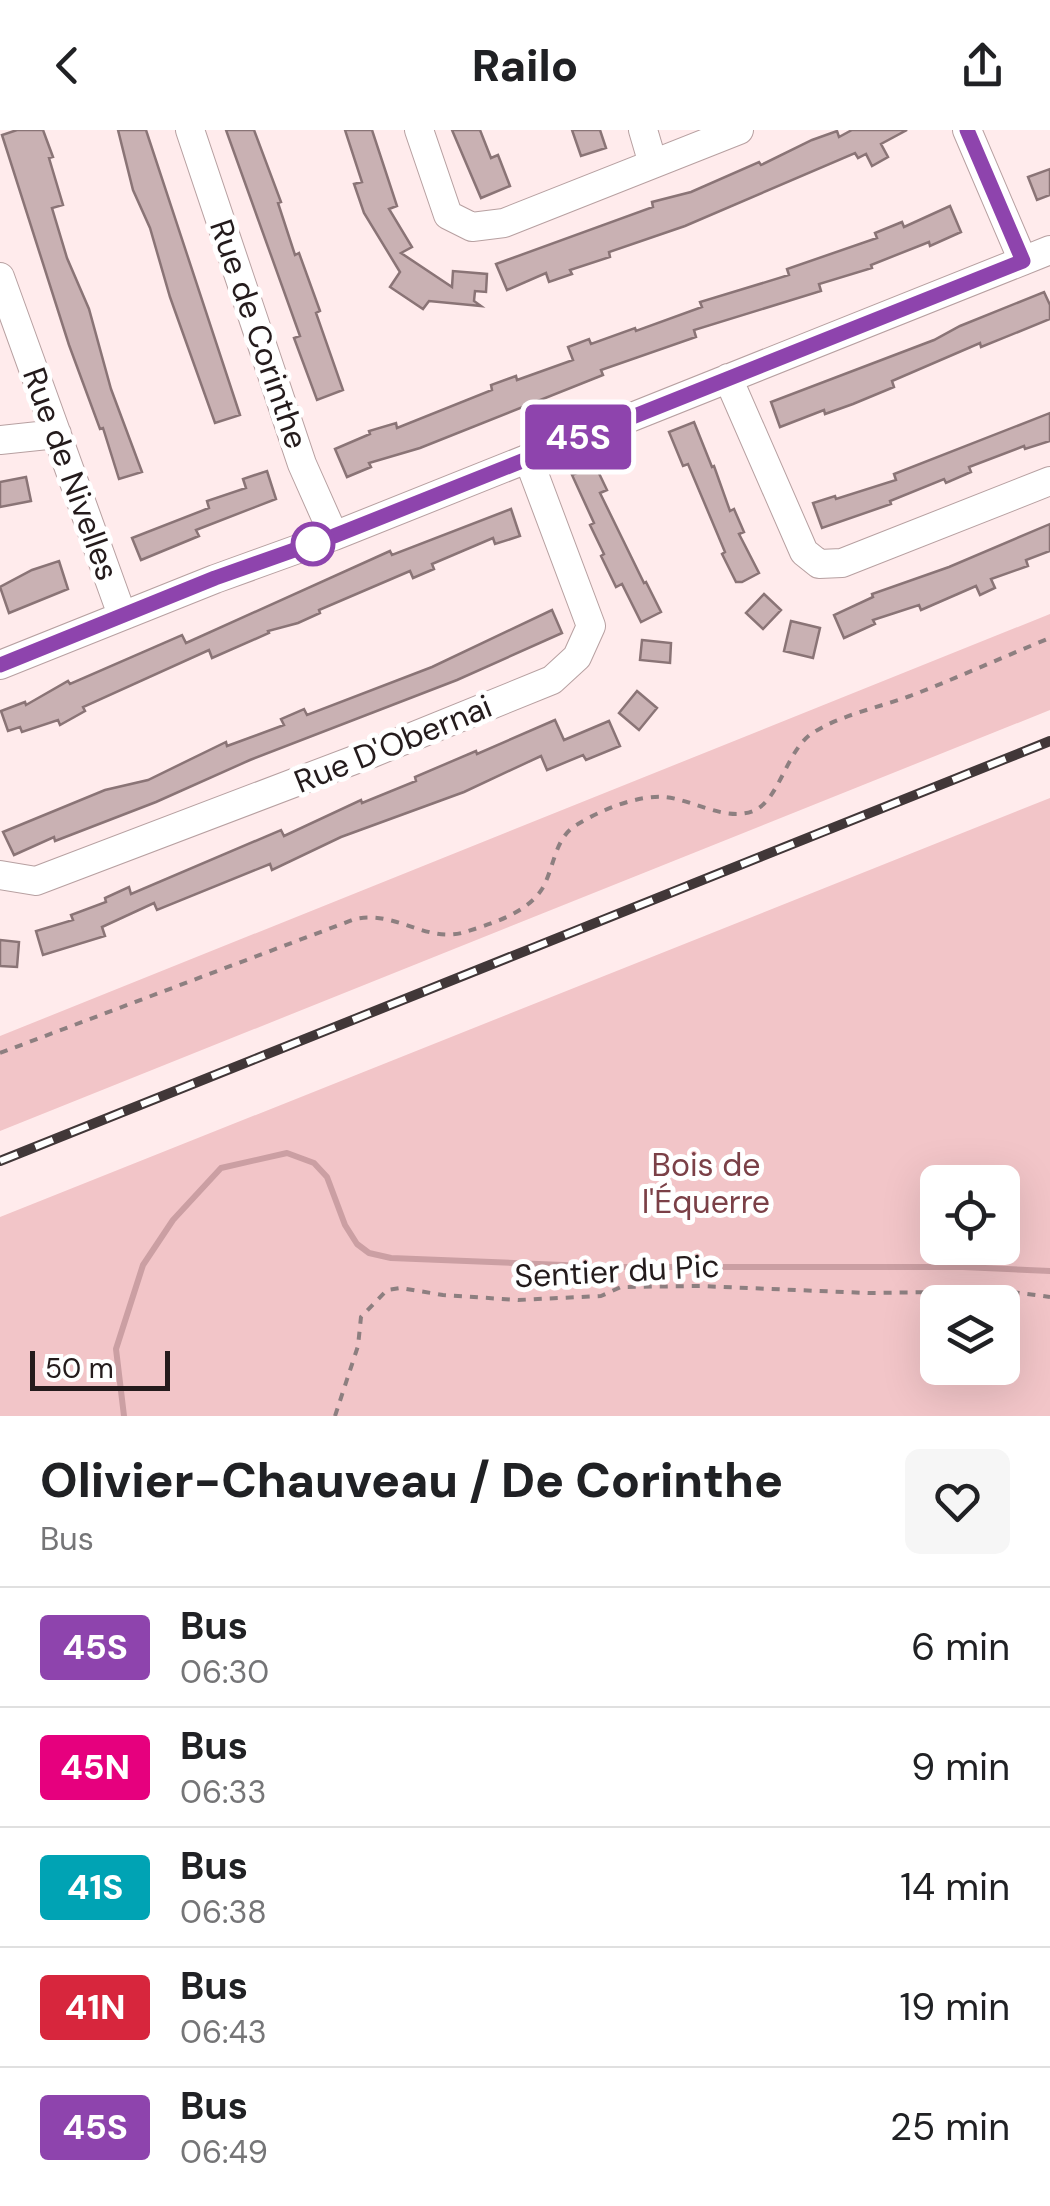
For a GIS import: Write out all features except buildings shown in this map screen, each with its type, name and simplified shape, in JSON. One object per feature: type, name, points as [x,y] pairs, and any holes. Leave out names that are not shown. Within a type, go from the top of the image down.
[{"type":"street","name":"Rue de Corinthe","points":[[190,130],[302,464],[334,536]]},
{"type":"street","points":[[419,130],[448,215],[472,227],[504,223],[739,130]]},
{"type":"street","points":[[643,130],[653,164]]},
{"type":"street","points":[[967,130],[1023,261]]},
{"type":"street","points":[[0,664],[334,536],[1050,250]]},
{"type":"street","name":"Rue de Nivelles","points":[[0,276],[122,616]]},
{"type":"street","points":[[728,378],[804,552],[819,564],[842,563],[1050,482]]},
{"type":"street","points":[[0,440],[57,434]]},
{"type":"street","name":"Rue D'Obernai","points":[[0,876],[36,882],[552,680],[578,658],[591,626],[528,458]]},
{"type":"path","points":[[0,1053],[355,919],[389,918],[446,936],[495,921],[536,898],[564,838],[584,821],[654,797],[729,813],[754,811],[766,801],[796,750],[809,736],[833,723],[931,688],[1050,638]]},
{"type":"path","name":"Sentier du Pic","points":[[335,1416],[358,1346],[362,1317],[387,1290],[518,1300],[601,1296],[622,1287],[700,1286],[868,1293],[1005,1290],[1050,1298]]},
{"type":"green space","points":[[1050,614],[1050,710],[0,1131],[0,1036]]},
{"type":"green space","name":"Bois de l'Équerre","points":[[1050,798],[1050,1416],[0,1416],[0,1217]]},
{"type":"waterway","points":[[124,1416],[116,1349],[143,1265],[173,1220],[221,1168],[287,1153],[314,1163],[327,1177],[345,1225],[357,1244],[369,1253],[391,1258],[612,1267],[963,1267],[1050,1271]]},
{"type":"railway","points":[[0,1161],[1050,741]]},
{"type":"bus line","name":"45S","points":[[0,665],[1023,261],[967,130]]}]
